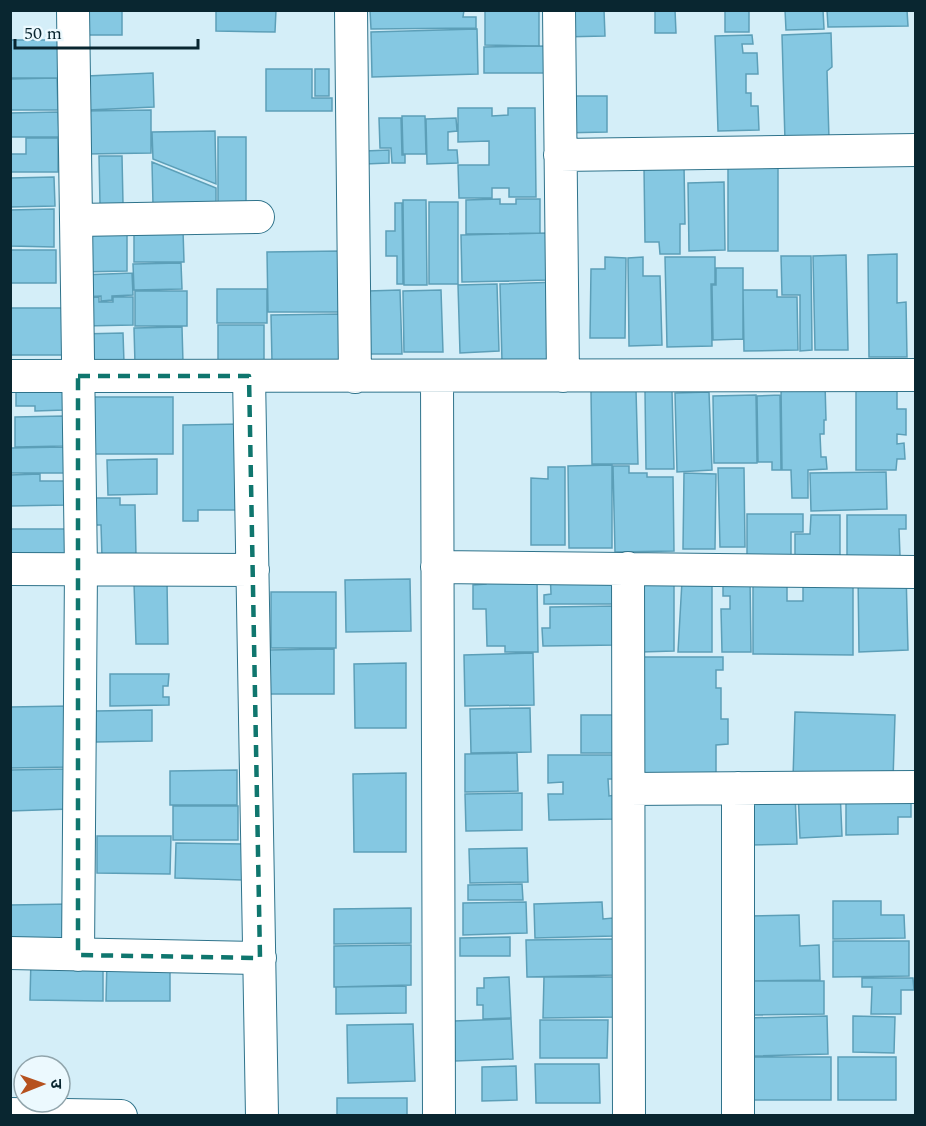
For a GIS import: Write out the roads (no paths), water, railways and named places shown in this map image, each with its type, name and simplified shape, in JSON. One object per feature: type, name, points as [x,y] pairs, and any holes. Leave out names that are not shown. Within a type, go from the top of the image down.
[{"type":"street","points":[[73,10],[81,569],[78,955]]},
{"type":"street","points":[[351,10],[355,377]]},
{"type":"street","points":[[558,10],[563,376]]},
{"type":"street","points":[[560,155],[915,150]]},
{"type":"street","points":[[76,220],[258,216]]},
{"type":"street","points":[[10,376],[915,375]]},
{"type":"street","points":[[249,376],[262,1116]]},
{"type":"street","points":[[437,377],[439,1116]]},
{"type":"street","points":[[437,567],[915,572]]},
{"type":"street","points":[[628,568],[629,1116]]},
{"type":"street","points":[[10,569],[253,570]]},
{"type":"street","points":[[629,789],[915,787]]},
{"type":"street","points":[[738,788],[738,1116]]},
{"type":"street","points":[[10,953],[260,958]]},
{"type":"street","points":[[10,1114],[121,1116]]}]
